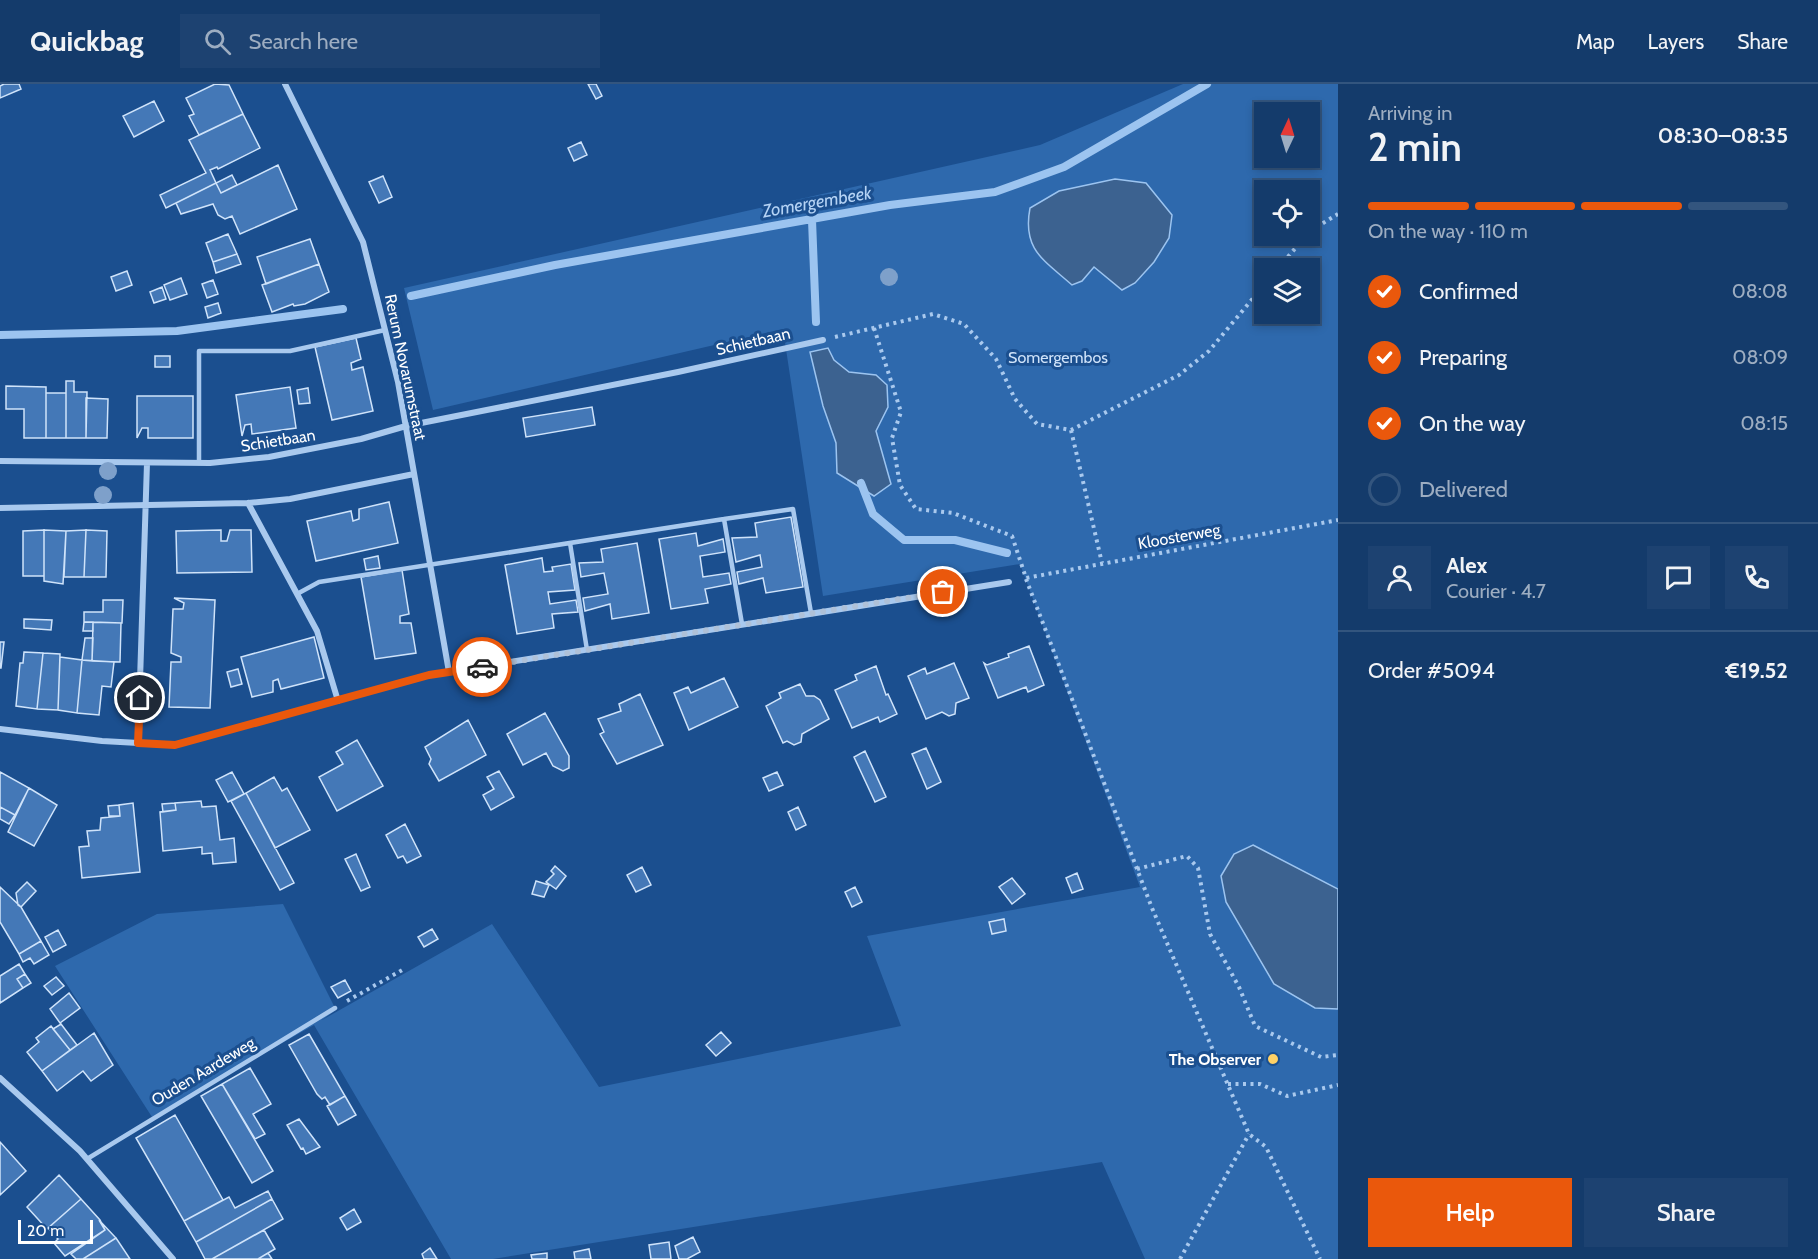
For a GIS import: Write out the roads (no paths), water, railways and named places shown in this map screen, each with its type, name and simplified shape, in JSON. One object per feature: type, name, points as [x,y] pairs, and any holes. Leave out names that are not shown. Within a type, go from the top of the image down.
[{"type":"street","name":"Rerum Novarumstraat","points":[[285,84],[363,242],[406,426],[449,672]]},
{"type":"street","name":"Schietbaan","points":[[0,461],[200,463],[269,457],[361,439],[406,426],[678,372],[823,340]]},
{"type":"street","points":[[138,743],[147,463]]},
{"type":"street","points":[[0,508],[147,507],[248,503],[290,499],[414,474]]},
{"type":"street","points":[[248,503],[317,631],[338,701]]},
{"type":"street","points":[[0,729],[175,745],[449,672],[1009,582]]},
{"type":"street","points":[[0,1078],[87,1159],[173,1259]]},
{"type":"lane","points":[[200,463],[199,351],[290,351],[385,330]]},
{"type":"lane","points":[[297,594],[319,582],[793,509],[811,614]]},
{"type":"lane","points":[[724,519],[742,624]]},
{"type":"lane","points":[[570,543],[587,650]]},
{"type":"lane","name":"Ouden Aardeweg","points":[[87,1159],[334,1008]]},
{"type":"waterway","name":"Zomergembeek","points":[[411,296],[555,265],[890,205],[995,192],[1064,167],[1207,84]]},
{"type":"waterway","points":[[812,220],[816,322]]},
{"type":"waterway","points":[[0,335],[177,331],[343,309]]},
{"type":"waterway","points":[[861,483],[873,514],[904,540],[955,540],[1007,553]]},
{"type":"place","name":"The Observer","points":[[1273,1059]]},
{"type":"park label","name":"Somergembos","points":[[1058,357]]}]
